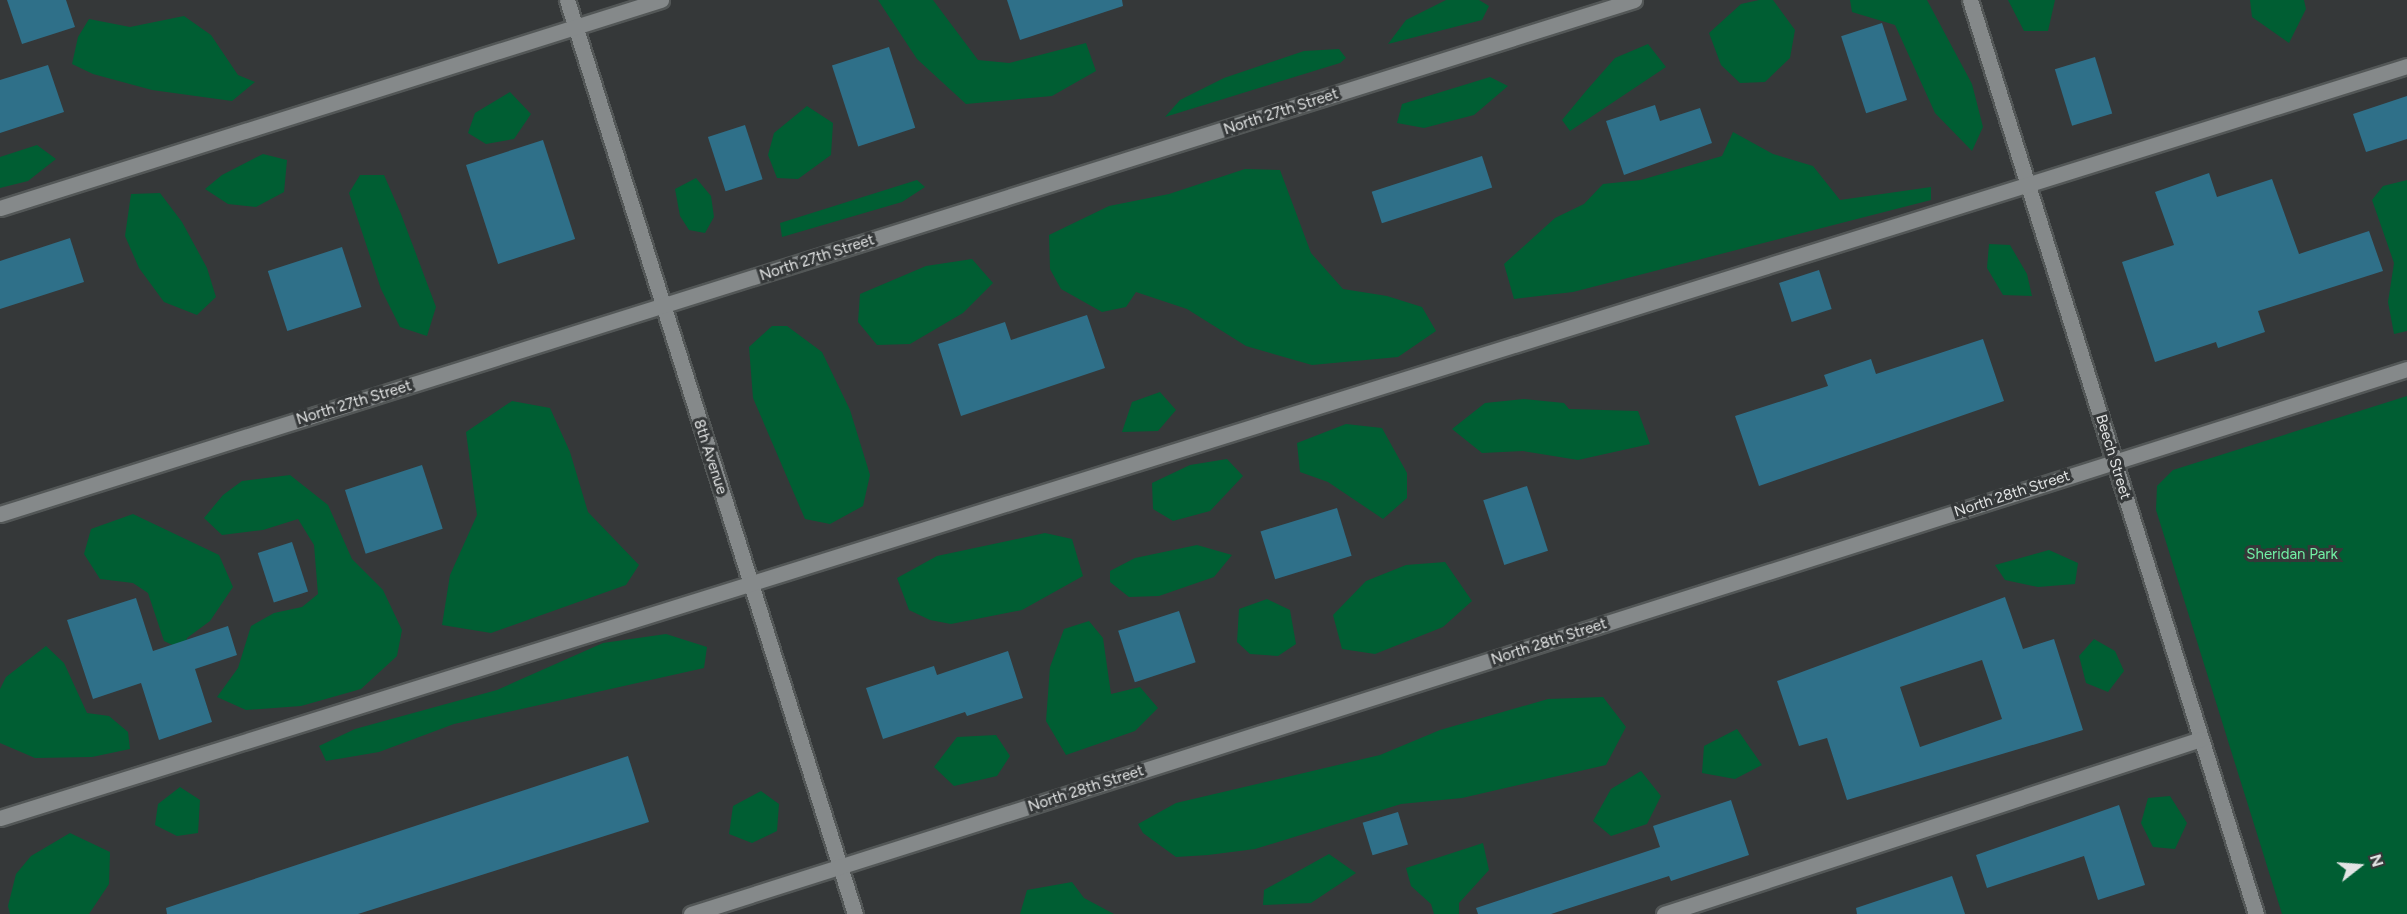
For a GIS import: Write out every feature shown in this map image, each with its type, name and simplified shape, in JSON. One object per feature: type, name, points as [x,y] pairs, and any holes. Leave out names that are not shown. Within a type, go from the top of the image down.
[{"type":"street","name":"8th Avenue","points":[[567,0],[855,914]]},
{"type":"street","points":[[0,208],[661,0]]},
{"type":"street","name":"North 27th Street","points":[[0,514],[1634,0]]},
{"type":"street","name":"Beech Street","points":[[1970,0],[2256,914]]},
{"type":"street","points":[[0,818],[2407,66]]},
{"type":"street","name":"North 28th Street","points":[[691,914],[2407,369]]},
{"type":"street","points":[[1664,914],[2201,739]]},
{"type":"green space","points":[[878,0],[933,0],[978,60],[1009,63],[1086,43],[1096,71],[1052,96],[966,104],[917,59]]},
{"type":"green space","points":[[1446,0],[1479,0],[1489,6],[1482,20],[1388,44],[1406,20]]},
{"type":"green space","points":[[1773,0],[1795,30],[1790,58],[1765,82],[1740,83],[1721,65],[1709,33],[1741,4]]},
{"type":"green space","points":[[1850,0],[1927,0],[1972,84],[1983,127],[1972,151],[1935,113],[1895,25],[1852,12]]},
{"type":"green space","points":[[2008,0],[2055,0],[2048,31],[2024,31]]},
{"type":"green space","points":[[2250,0],[2304,0],[2306,9],[2289,43],[2252,17]]},
{"type":"green space","points":[[184,16],[211,35],[238,75],[255,82],[232,101],[152,90],[93,74],[72,64],[78,37],[89,19],[130,27]]},
{"type":"green space","points":[[1648,44],[1666,67],[1570,131],[1562,120],[1615,58]]},
{"type":"green space","points":[[1339,49],[1346,58],[1340,63],[1165,117],[1180,100],[1224,78],[1304,51]]},
{"type":"green space","points":[[1490,77],[1508,86],[1474,115],[1424,128],[1397,123],[1402,104]]},
{"type":"green space","points":[[510,92],[531,114],[514,139],[486,144],[468,133],[475,113]]},
{"type":"green space","points":[[807,106],[833,123],[831,155],[798,179],[777,178],[768,155],[774,133]]},
{"type":"green space","points":[[1733,132],[1773,154],[1813,166],[1840,200],[1931,187],[1931,200],[1573,292],[1514,299],[1504,264],[1555,218],[1584,204],[1603,184],[1641,180],[1722,156]]},
{"type":"green space","points":[[37,145],[56,159],[28,181],[0,188],[0,157]]},
{"type":"green space","points":[[263,154],[287,160],[284,192],[256,207],[228,204],[205,189],[222,175]]},
{"type":"green space","points":[[1245,169],[1280,170],[1311,253],[1343,289],[1387,296],[1422,307],[1436,331],[1398,357],[1312,365],[1246,346],[1187,309],[1136,292],[1126,307],[1102,312],[1061,289],[1050,269],[1049,235],[1109,206],[1169,194]]},
{"type":"green space","points":[[360,175],[384,175],[401,214],[436,307],[427,336],[400,327],[381,289],[349,193]]},
{"type":"green space","points":[[696,178],[711,196],[714,217],[705,233],[689,230],[680,216],[675,189]]},
{"type":"green space","points":[[917,180],[925,187],[902,202],[782,237],[780,223]]},
{"type":"green space","points":[[2407,180],[2407,331],[2394,334],[2388,302],[2394,263],[2372,200],[2383,186]]},
{"type":"green space","points":[[160,193],[182,222],[207,268],[216,297],[197,315],[164,302],[139,268],[125,236],[131,194]]},
{"type":"green space","points":[[1989,244],[2010,245],[2027,274],[2032,296],[2003,295],[1987,268]]},
{"type":"green space","points":[[972,259],[993,283],[963,313],[910,344],[877,345],[858,322],[860,294],[926,266]]},
{"type":"green space","points":[[772,326],[787,326],[822,352],[850,410],[870,475],[863,506],[830,524],[805,519],[753,398],[749,347]]},
{"type":"green space","points":[[1160,392],[1176,410],[1158,431],[1122,432],[1132,402]]},
{"type":"green space","name":"Sheridan Park","points":[[2407,396],[2407,914],[2282,914],[2156,510],[2157,486],[2173,470]]},
{"type":"green space","points":[[1524,399],[1564,403],[1569,409],[1638,411],[1650,444],[1578,460],[1523,451],[1482,453],[1452,429],[1485,403]]},
{"type":"green space","points":[[512,401],[550,408],[570,452],[588,512],[639,565],[626,585],[491,633],[442,625],[450,575],[477,515],[466,432]]},
{"type":"green space","points":[[1346,424],[1382,428],[1407,473],[1407,498],[1383,519],[1328,482],[1300,472],[1297,443]]},
{"type":"green space","points":[[1227,459],[1243,476],[1210,511],[1173,521],[1153,509],[1152,483],[1190,465]]},
{"type":"green space","points":[[290,475],[328,505],[352,559],[383,590],[402,630],[397,656],[361,689],[301,706],[246,710],[217,697],[238,668],[251,626],[274,613],[302,607],[318,594],[314,545],[298,519],[263,530],[222,535],[204,518],[223,495],[242,481]]},
{"type":"green space","points":[[133,514],[219,555],[233,587],[210,621],[187,638],[185,651],[164,641],[148,593],[133,583],[100,579],[84,554],[91,529]]},
{"type":"green space","points":[[1045,533],[1072,539],[1083,576],[1022,610],[951,624],[930,620],[909,610],[897,578],[937,556]]},
{"type":"green space","points":[[1197,545],[1232,555],[1214,577],[1159,596],[1129,597],[1110,582],[1110,571],[1135,558]]},
{"type":"green space","points":[[2049,550],[2078,563],[2075,584],[2038,587],[2005,580],[1995,565]]},
{"type":"green space","points":[[1445,562],[1472,601],[1443,627],[1375,654],[1342,649],[1333,615],[1366,581],[1406,565]]},
{"type":"green space","points":[[1267,599],[1290,610],[1296,644],[1278,656],[1250,654],[1237,642],[1239,609]]},
{"type":"green space","points":[[1089,621],[1103,638],[1111,694],[1140,687],[1158,708],[1135,731],[1066,755],[1046,721],[1050,667],[1064,629]]},
{"type":"green space","points":[[666,634],[707,647],[704,668],[454,724],[379,752],[326,761],[319,746],[355,729],[497,690],[603,643]]},
{"type":"green space","points":[[2094,639],[2115,651],[2124,671],[2108,692],[2086,683],[2079,656]]},
{"type":"green space","points":[[46,646],[64,663],[87,713],[109,716],[128,732],[130,749],[92,757],[35,758],[0,743],[0,689],[6,677]]},
{"type":"green space","points":[[1603,697],[1626,727],[1606,765],[1462,798],[1401,804],[1255,849],[1208,855],[1176,857],[1143,833],[1138,824],[1176,803],[1380,755],[1440,730],[1548,699]]},
{"type":"green space","points":[[1737,729],[1762,765],[1735,779],[1702,773],[1704,746]]},
{"type":"green space","points":[[996,735],[1010,756],[997,776],[954,786],[934,767],[957,737]]},
{"type":"green space","points":[[1641,771],[1661,796],[1647,824],[1611,836],[1593,821],[1611,789]]},
{"type":"green space","points":[[180,787],[200,800],[198,833],[177,836],[155,825],[158,804]]},
{"type":"green space","points":[[761,791],[779,804],[777,831],[752,843],[729,834],[733,806]]},
{"type":"green space","points":[[2170,796],[2187,823],[2175,849],[2153,847],[2141,823],[2148,798]]},
{"type":"green space","points":[[70,833],[110,852],[109,884],[89,914],[10,914],[8,906],[16,874],[31,856]]},
{"type":"green space","points":[[1483,843],[1489,870],[1459,903],[1459,914],[1434,914],[1431,904],[1411,886],[1406,868]]},
{"type":"green space","points":[[1329,854],[1356,873],[1311,903],[1263,905],[1264,890]]},
{"type":"green space","points":[[1072,882],[1084,898],[1114,914],[1020,914],[1027,890]]},
{"type":"building","points":[[7,0],[66,0],[75,27],[22,44]]},
{"type":"building","points":[[1007,0],[1122,0],[1123,6],[1020,40]]},
{"type":"building","points":[[1882,23],[1907,100],[1866,113],[1841,36]]},
{"type":"building","points":[[889,47],[915,128],[858,146],[832,66]]},
{"type":"building","points":[[2095,57],[2112,113],[2072,126],[2055,69]]},
{"type":"building","points":[[48,65],[64,112],[0,133],[0,80]]},
{"type":"building","points":[[2407,96],[2407,139],[2366,152],[2353,114]]},
{"type":"building","points":[[1655,105],[1660,121],[1700,108],[1712,143],[1624,175],[1606,121]]},
{"type":"building","points":[[745,125],[763,179],[726,191],[708,137]]},
{"type":"building","points":[[543,140],[575,239],[498,264],[466,165]]},
{"type":"building","points":[[1482,156],[1492,187],[1382,223],[1372,192]]},
{"type":"building","points":[[2209,173],[2217,197],[2272,179],[2299,254],[2369,231],[2383,271],[2258,311],[2265,332],[2218,348],[2216,342],[2155,362],[2122,262],[2174,245],[2155,192]]},
{"type":"building","points":[[70,238],[84,282],[0,309],[0,261]]},
{"type":"building","points":[[342,247],[361,307],[287,331],[268,271]]},
{"type":"building","points":[[1819,270],[1832,309],[1792,322],[1779,283]]},
{"type":"building","points":[[1087,315],[1105,368],[961,416],[938,344],[1005,322],[1011,340]]},
{"type":"building","points":[[1983,339],[2004,401],[1759,486],[1735,416],[1828,386],[1824,375],[1871,359],[1876,374]]},
{"type":"building","points":[[422,465],[443,529],[366,554],[345,490]]},
{"type":"building","points":[[1527,486],[1548,551],[1504,565],[1483,500]]},
{"type":"building","points":[[1337,508],[1352,556],[1275,579],[1260,531]]},
{"type":"building","points":[[292,542],[308,591],[274,603],[258,553]]},
{"type":"building","points":[[2005,597],[2023,649],[2054,639],[2083,730],[1847,800],[1827,738],[1799,746],[1777,681]],"holes":[[[1982,660],[2002,719],[1920,747],[1900,687]]]},
{"type":"building","points":[[136,598],[153,651],[228,626],[237,655],[195,669],[212,722],[159,740],[141,683],[93,699],[67,620]]},
{"type":"building","points":[[1179,611],[1196,662],[1135,682],[1118,631]]},
{"type":"building","points":[[1008,651],[1023,698],[967,716],[965,712],[883,739],[866,688],[934,666],[937,675]]},
{"type":"building","points":[[628,756],[649,822],[358,914],[167,914],[166,908]]},
{"type":"building","points":[[1731,800],[1749,855],[1671,881],[1669,876],[1551,914],[1478,914],[1476,908],[1660,847],[1653,826]]},
{"type":"building","points":[[2119,805],[2145,885],[2098,900],[2084,856],[1987,888],[1976,855]]},
{"type":"building","points":[[1398,812],[1408,845],[1373,855],[1363,823]]},
{"type":"building","points":[[1952,876],[1965,914],[1857,914],[1856,908]]}]
